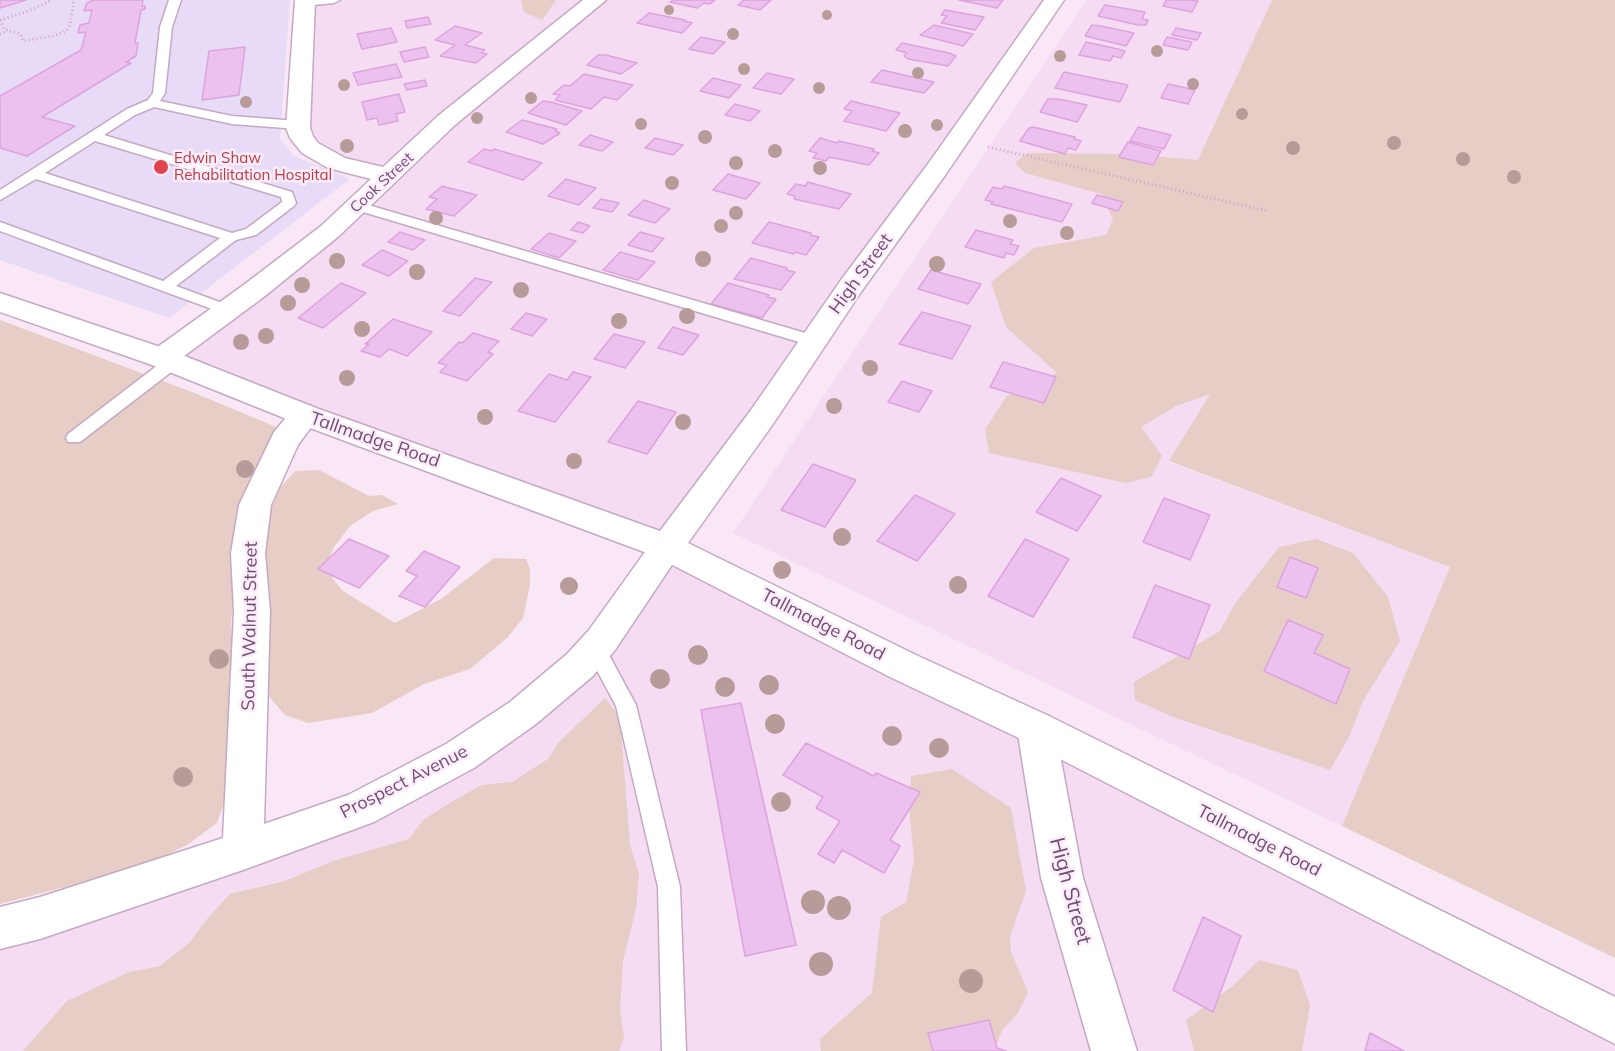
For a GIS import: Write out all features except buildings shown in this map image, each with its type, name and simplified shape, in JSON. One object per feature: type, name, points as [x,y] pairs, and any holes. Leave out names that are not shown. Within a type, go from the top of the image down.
[{"type":"street","name":"Cook Street","points":[[167,360],[330,231],[447,120],[596,0]]},
{"type":"street","name":"High Street","points":[[667,547],[755,426],[1054,0]]},
{"type":"street","points":[[305,2],[298,125],[302,138],[310,148],[337,163],[390,176]]},
{"type":"street","name":"Tallmadge Road","points":[[0,302],[167,360],[305,416],[667,547],[903,666],[1036,728],[1615,1021]]},
{"type":"street","name":"South Walnut Street","points":[[243,851],[252,611],[250,544],[255,505],[285,440],[305,416]]},
{"type":"street","name":"Prospect Avenue","points":[[0,928],[40,918],[243,851],[360,809],[460,756],[553,690],[580,665],[595,648],[667,547]]},
{"type":"street","name":"High Street","points":[[1036,728],[1062,878],[1114,1051]]},
{"type":"lane","points":[[153,103],[159,93],[166,27],[175,0]]},
{"type":"lane","points":[[305,2],[334,0]]},
{"type":"lane","points":[[0,196],[131,112],[153,103],[232,120],[298,125]]},
{"type":"lane","points":[[93,136],[287,195],[289,203],[258,227],[250,232],[231,237],[166,286]]},
{"type":"lane","points":[[34,174],[231,237]]},
{"type":"lane","points":[[358,206],[814,341]]},
{"type":"lane","points":[[0,226],[228,310]]},
{"type":"lane","points":[[74,438],[167,360]]},
{"type":"lane","points":[[595,648],[626,705],[669,887],[674,1051]]},
{"type":"path","points":[[52,0],[0,20],[4,29],[20,34],[23,41],[66,31],[70,25],[74,0]]},
{"type":"path","points":[[0,34],[8,31]]},
{"type":"path","points":[[985,146],[1268,211]]},
{"type":"shaded area","name":"Edwin Shaw Rehabilitation Hospital","points":[[0,0],[290,0],[280,139],[294,156],[350,179],[169,318],[0,260]]},
{"type":"shaded area","points":[[305,0],[1056,0],[668,547],[1615,1021],[1615,1051],[0,1051],[0,928],[243,851],[523,713],[667,547],[162,358],[388,176],[310,148]]},
{"type":"shaded area","points":[[521,0],[556,0],[542,20],[524,12]]},
{"type":"shaded area","points":[[1086,0],[1272,0],[1108,357],[1215,386],[1169,462],[1450,567],[1342,826],[733,533]]},
{"type":"shaded area","points":[[1272,0],[1615,0],[1615,958],[1342,826],[1450,567],[1169,461],[1210,394],[1176,406],[1141,427],[1162,456],[1151,477],[1126,483],[989,453],[985,429],[1007,396],[1057,373],[1006,327],[991,282],[1034,248],[1106,235],[1113,219],[1101,194],[1025,173],[1015,163],[1027,153],[1125,154],[1198,160]]},
{"type":"shaded area","points":[[0,320],[192,392],[281,429],[256,469],[239,510],[231,624],[237,766],[217,823],[187,845],[141,867],[0,904]]},
{"type":"shaded area","points":[[319,470],[369,496],[382,495],[398,504],[373,511],[350,526],[334,547],[328,561],[333,579],[343,591],[395,623],[441,599],[494,558],[526,559],[530,569],[530,585],[523,618],[508,637],[470,669],[424,684],[372,713],[308,723],[285,715],[264,691],[258,587],[269,514],[280,488],[295,471]]},
{"type":"shaded area","points":[[1316,539],[1353,553],[1388,597],[1400,641],[1363,701],[1349,737],[1330,770],[1173,717],[1135,700],[1134,682],[1220,631],[1234,605],[1279,547]]},
{"type":"shaded area","points":[[605,698],[620,718],[630,845],[639,874],[636,909],[623,961],[620,1010],[624,1038],[619,1051],[23,1051],[67,1001],[129,972],[160,966],[189,943],[230,894],[285,881],[333,861],[409,839],[423,820],[456,799],[482,785],[512,782],[548,759],[559,742]]},
{"type":"shaded area","points":[[952,769],[1011,808],[1026,891],[1010,936],[1011,952],[1028,992],[1018,1013],[1003,1029],[993,1051],[821,1051],[820,1039],[872,993],[881,917],[906,902],[914,859],[909,807],[911,776]]},
{"type":"shaded area","points":[[1259,960],[1298,970],[1310,1005],[1302,1051],[1194,1051],[1186,1020],[1233,986]]},
{"type":"place","name":"Edwin Shaw Rehabilitation Hospital","points":[[161,167]]}]
